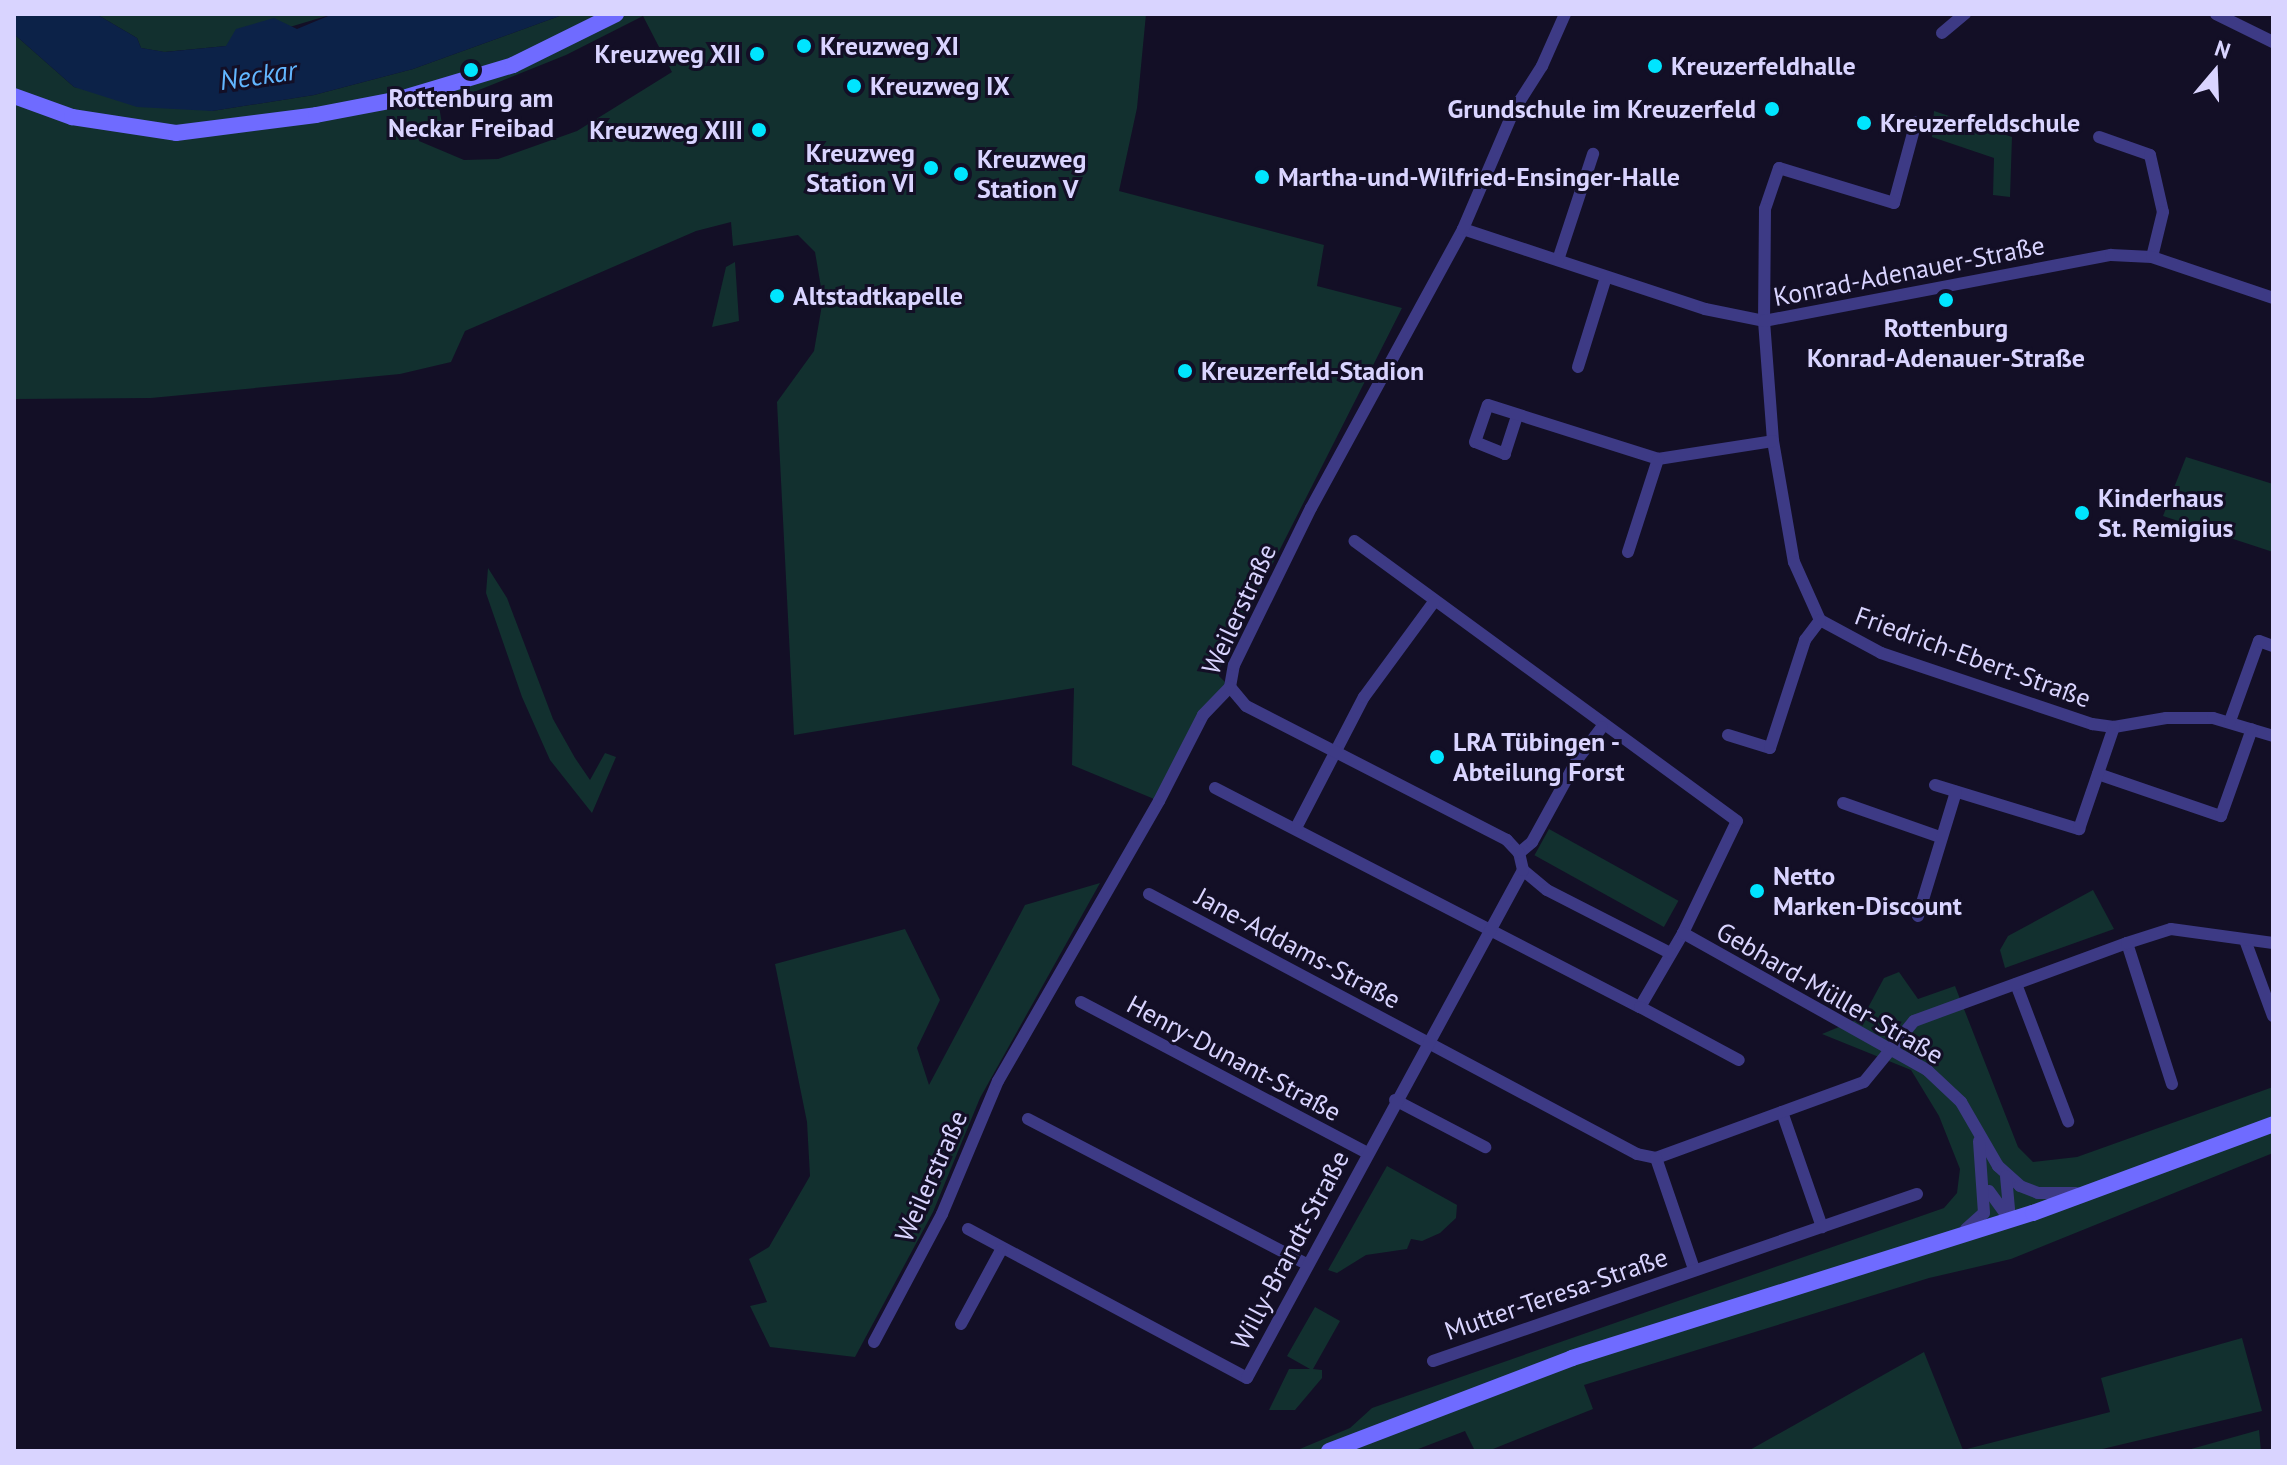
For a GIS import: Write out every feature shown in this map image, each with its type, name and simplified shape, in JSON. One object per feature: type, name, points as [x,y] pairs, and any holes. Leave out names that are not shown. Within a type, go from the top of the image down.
[{"type":"main road","points":[[14,96],[72,117],[176,133],[316,115],[400,99],[513,65],[616,14]]},
{"type":"main road","points":[[1329,1451],[1608,1346],[2094,1192],[2273,1124]]},
{"type":"street","name":"Weilerstraße","points":[[874,1342],[942,1214],[998,1081],[1203,715],[1230,687],[1234,665],[1311,508],[1463,229],[1514,110],[1542,66],[1565,14]]},
{"type":"street","points":[[1942,33],[1965,14]]},
{"type":"street","points":[[2216,14],[2273,42]]},
{"type":"street","name":"Friedrich-Ebert-Straße","points":[[1916,122],[1894,203],[1794,171],[1775,171],[1765,209],[1764,321],[1773,441],[1794,562],[1820,620],[1881,653],[2114,727],[2190,717],[2230,721],[2273,736]]},
{"type":"street","points":[[2099,137],[2150,155],[2163,212],[2152,257]]},
{"type":"street","points":[[1558,260],[1593,154]]},
{"type":"street","name":"Konrad-Adenauer-Straße","points":[[1463,229],[1705,309],[1764,321],[2111,255],[2152,257],[2273,298]]},
{"type":"street","points":[[1578,367],[1606,277]]},
{"type":"street","points":[[1517,416],[1658,459],[1773,441]]},
{"type":"street","points":[[1628,552],[1658,459]]},
{"type":"street","points":[[1355,541],[1433,603],[1602,727],[1737,821],[1683,933],[1640,1007]]},
{"type":"street","points":[[1297,826],[1364,697],[1433,603]]},
{"type":"street","points":[[1728,735],[1770,748],[1805,640],[1820,620]]},
{"type":"street","points":[[2230,721],[2259,641],[2273,646]]},
{"type":"street","points":[[1230,687],[1246,706],[1507,840],[1519,853],[1523,870],[1547,890],[1670,953]]},
{"type":"street","points":[[1519,853],[1532,842],[1577,760],[1602,727]]},
{"type":"street","points":[[1935,785],[2079,829],[2114,727]]},
{"type":"street","points":[[2098,774],[2221,816],[2252,729]]},
{"type":"street","points":[[1215,788],[1297,826],[1490,926],[1739,1060]]},
{"type":"street","points":[[1918,916],[1956,792]]},
{"type":"street","points":[[1843,803],[1940,837]]},
{"type":"street","name":"Willy-Brandt-Straße","points":[[1001,1250],[1247,1378],[1426,1041],[1523,870]]},
{"type":"street","name":"Jane-Addams-Straße","points":[[1149,894],[1637,1154],[1656,1158]]},
{"type":"street","points":[[1656,1158],[1864,1082],[1914,1021],[2127,943],[2171,929],[2273,943]]},
{"type":"street","name":"Gebhard-Müller-Straße","points":[[1683,933],[1890,1049],[1947,1087],[2006,1176],[2010,1220]]},
{"type":"street","points":[[2245,940],[2273,1016]]},
{"type":"street","points":[[2127,943],[2172,1084]]},
{"type":"street","points":[[2016,984],[2068,1121]]},
{"type":"street","name":"Henry-Dunant-Straße","points":[[1081,1002],[1367,1153]]},
{"type":"street","points":[[1395,1100],[1485,1147]]},
{"type":"street","points":[[1782,1112],[1822,1227]]},
{"type":"street","points":[[1028,1119],[1306,1264]]},
{"type":"street","name":"Gebhard-Müller-Straße","points":[[1944,1241],[1984,1213],[1986,1180],[1978,1134]]},
{"type":"street","name":"Mutter-Teresa-Straße","points":[[1656,1158],[1694,1269]]},
{"type":"street","points":[[2006,1176],[2038,1193],[2094,1192]]},
{"type":"street","points":[[1986,1180],[1997,1208],[2010,1220]]},
{"type":"street","name":"Mutter-Teresa-Straße","points":[[1433,1361],[1917,1194]]},
{"type":"street","points":[[961,1324],[1001,1250],[968,1229]]},
{"type":"green space","points":[[96,14],[333,14],[226,46],[164,52],[141,48],[137,38]]},
{"type":"green space","points":[[565,14],[1146,14],[1137,108],[1119,191],[1324,245],[1317,286],[1402,308],[1220,668],[1219,676],[1230,687],[1210,704],[1159,801],[1072,765],[1074,688],[794,735],[777,402],[814,351],[823,299],[815,252],[798,235],[733,246],[731,222],[696,231],[465,331],[451,362],[400,374],[151,398],[14,399],[14,34],[74,87],[212,111],[314,95],[413,69]],"holes":[[[643,16],[672,72],[577,131],[498,159],[464,160],[419,141],[416,126],[442,124],[439,106],[566,55]]]},
{"type":"green space","points":[[1934,111],[2012,137],[2010,197],[1993,195],[1994,158],[1932,137]]},
{"type":"green space","points":[[735,262],[739,321],[712,327],[726,267]]},
{"type":"green space","points":[[2186,457],[2273,484],[2273,552],[2163,516]]},
{"type":"green space","points":[[488,568],[507,598],[553,719],[590,780],[605,753],[616,757],[592,813],[550,760],[522,697],[486,593]]},
{"type":"green space","points":[[1549,829],[1678,901],[1664,927],[1534,855]]},
{"type":"green space","points":[[1100,883],[980,1098],[933,1212],[855,1357],[770,1347],[750,1306],[767,1302],[749,1259],[769,1247],[810,1176],[807,1122],[775,964],[905,929],[940,1000],[917,1048],[929,1085],[1025,905]]},
{"type":"green space","points":[[2093,890],[2114,929],[2005,968],[2000,950],[2008,936]]},
{"type":"green space","points":[[1899,972],[1918,999],[1955,986],[2018,1147],[2033,1162],[2077,1157],[2273,1087],[2273,1153],[2011,1259],[1929,1278],[1584,1385],[1593,1409],[1488,1451],[1475,1451],[1465,1431],[1413,1451],[1295,1451],[1350,1428],[1372,1408],[1944,1208],[1957,1193],[1960,1169],[1939,1116],[1911,1070],[1822,1034],[1863,1017],[1884,978]]},
{"type":"green space","points":[[1387,1166],[1457,1205],[1456,1218],[1440,1233],[1422,1241],[1411,1239],[1407,1249],[1366,1255],[1337,1273],[1328,1270]]},
{"type":"green space","points":[[1315,1307],[1340,1321],[1313,1369],[1322,1370],[1322,1378],[1295,1410],[1269,1410],[1289,1369],[1310,1369],[1287,1356]]},
{"type":"green space","points":[[2242,1338],[2262,1411],[2094,1451],[1748,1451],[1924,1352],[1963,1450],[2110,1412],[2101,1378]]},
{"type":"green space","points":[[2259,1430],[2261,1451],[2184,1451]]},
{"type":"water","name":"Neckar","points":[[14,14],[96,14],[137,38],[141,48],[165,52],[226,46],[236,29],[274,18],[297,29],[333,14],[565,14],[413,69],[314,95],[212,111],[137,107],[74,87],[14,34]]},
{"type":"place","name":"Kreuzweg XI","points":[[804,46]]},
{"type":"place","name":"Kreuzweg XII","points":[[757,54]]},
{"type":"place","name":"Kreuzerfeldhalle","points":[[1655,66]]},
{"type":"place","name":"Rottenburg am Neckar Freibad","points":[[471,70]]},
{"type":"place","name":"Kreuzweg IX","points":[[854,86]]},
{"type":"place","name":"Grundschule im Kreuzerfeld","points":[[1772,109]]},
{"type":"place","name":"Kreuzerfeldschule","points":[[1864,123]]},
{"type":"place","name":"Kreuzweg XIII","points":[[759,130]]},
{"type":"place","name":"Kreuzweg Station VI","points":[[931,168]]},
{"type":"place","name":"Kreuzweg Station V","points":[[961,174]]},
{"type":"place","name":"Martha-und-Wilfried-Ensinger-Halle","points":[[1262,177]]},
{"type":"place","name":"Altstadtkapelle","points":[[777,296]]},
{"type":"place","name":"Rottenburg Konrad-Adenauer-Straße","points":[[1946,300]]},
{"type":"place","name":"Kreuzerfeld-Stadion","points":[[1185,371]]},
{"type":"place","name":"Kinderhaus St. Remigius","points":[[2082,513]]},
{"type":"place","name":"LRA Tübingen - Abteilung Forst","points":[[1437,757]]},
{"type":"place","name":"Netto Marken-Discount","points":[[1757,891]]}]
